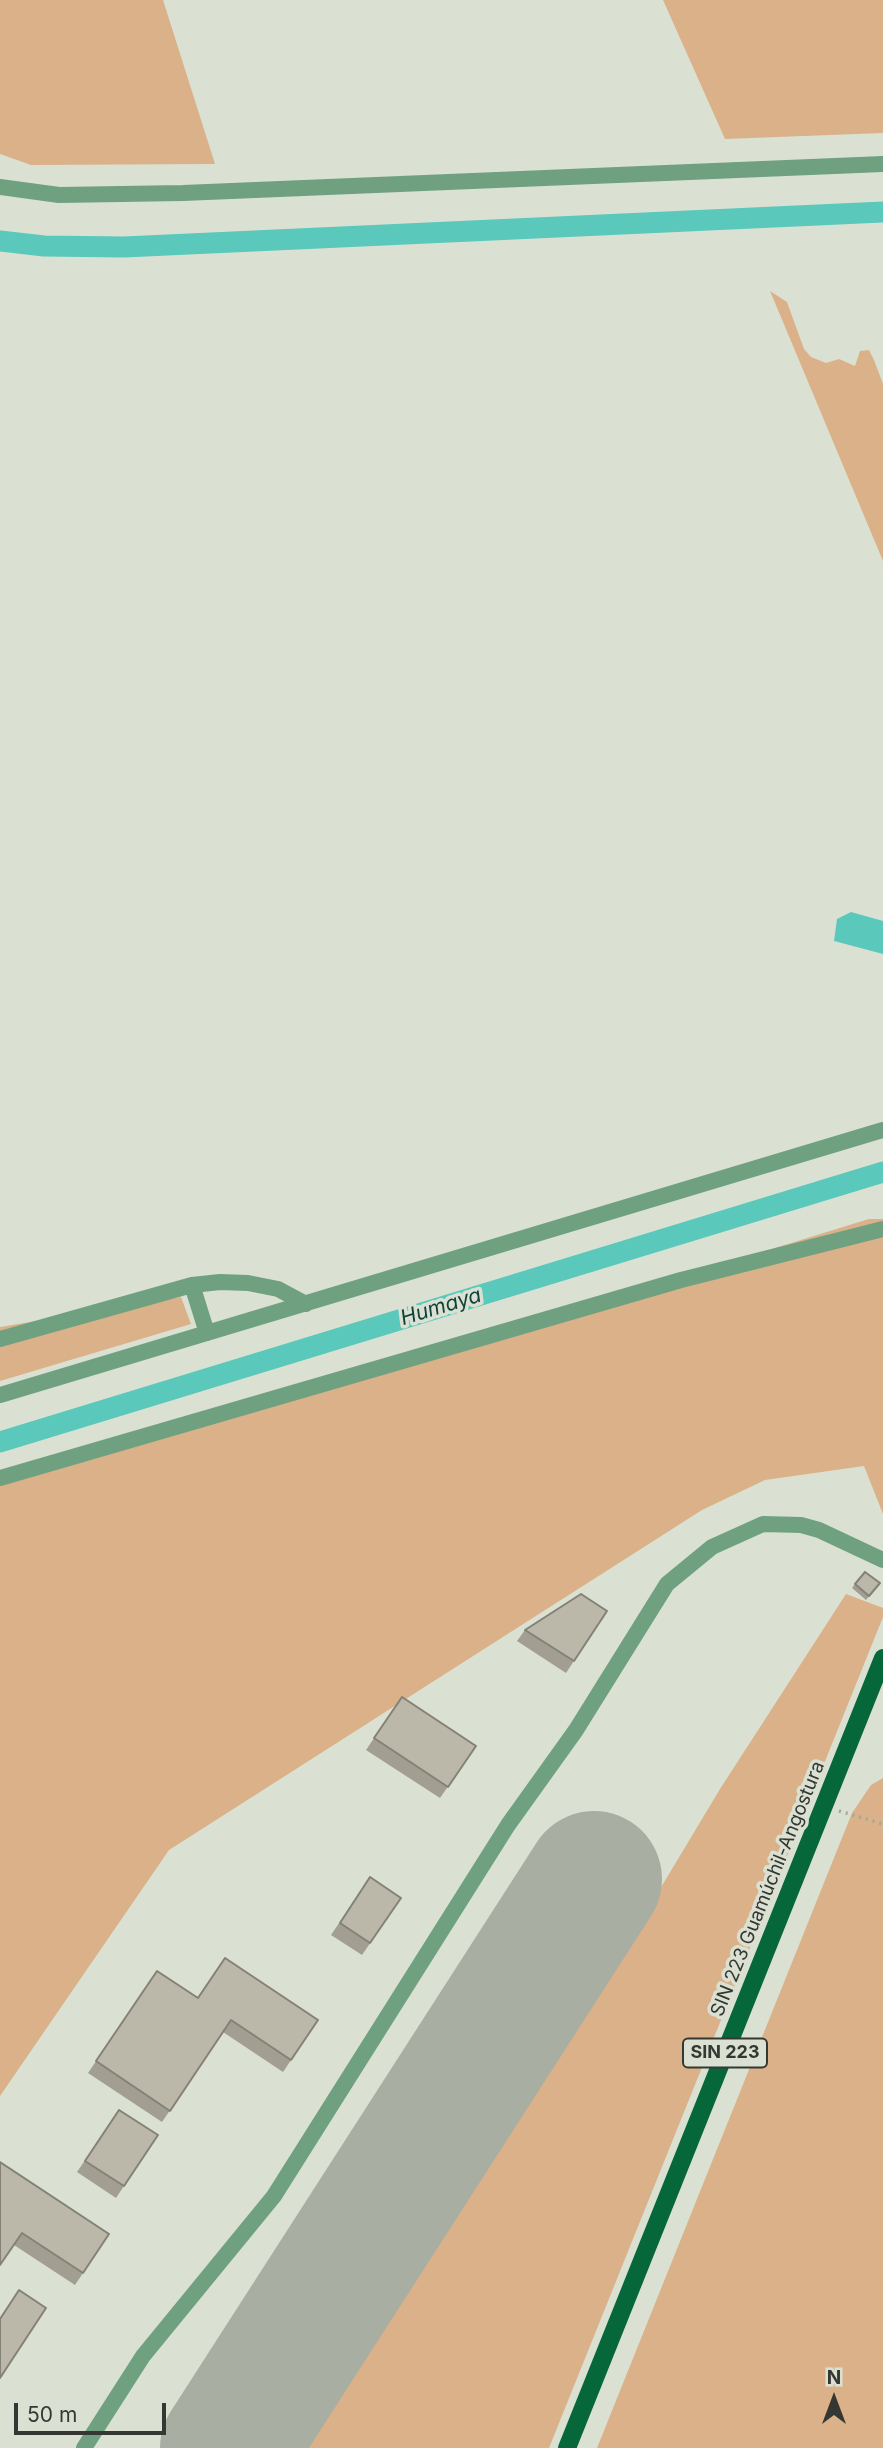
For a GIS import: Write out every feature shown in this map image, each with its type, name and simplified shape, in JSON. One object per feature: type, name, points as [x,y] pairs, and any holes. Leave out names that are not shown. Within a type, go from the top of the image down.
[{"type":"main road","name":"SIN 223 Guamúchil-Angostura","points":[[567,2448],[883,1658]]},
{"type":"street","points":[[0,187],[59,195],[183,193],[883,164]]},
{"type":"street","points":[[0,1395],[883,1130]]},
{"type":"street","points":[[0,1478],[681,1280],[883,1229]]},
{"type":"street","points":[[0,1339],[192,1285],[248,1283],[285,1292],[306,1304]]},
{"type":"street","points":[[192,1285],[206,1332]]},
{"type":"street","points":[[84,2448],[143,2356],[274,2196],[508,1825],[576,1730],[667,1584],[712,1547],[763,1524],[801,1525],[819,1530],[883,1560]]},
{"type":"path","points":[[824,1807],[883,1824]]},
{"type":"shaded area","points":[[0,0],[163,0],[215,164],[31,165],[0,154]]},
{"type":"shaded area","points":[[663,0],[883,0],[883,133],[725,139]]},
{"type":"shaded area","points":[[770,291],[787,302],[804,349],[811,357],[826,363],[839,359],[855,366],[860,351],[869,350],[874,360],[883,384],[883,561]]},
{"type":"shaded area","points":[[869,1219],[883,1219],[883,1514],[864,1466],[765,1480],[702,1510],[169,1850],[0,2096],[0,1481],[334,1384]]},
{"type":"shaded area","points":[[181,1297],[191,1324],[0,1381],[0,1327]]},
{"type":"shaded area","points":[[846,1594],[883,1608],[883,1617],[549,2448],[257,2448],[614,1891],[648,1909],[720,1789]]},
{"type":"shaded area","points":[[883,1778],[883,2448],[597,2448],[852,1813],[871,1785]]},
{"type":"water","points":[[851,912],[883,921],[883,954],[834,941],[837,919]]},
{"type":"building","points":[[865,1572],[880,1583],[869,1596],[855,1584]]},
{"type":"building","points":[[581,1594],[607,1611],[574,1661],[525,1630]]},
{"type":"building","points":[[402,1697],[476,1746],[448,1787],[374,1738]]},
{"type":"building","points":[[370,1877],[401,1898],[370,1943],[340,1923]]},
{"type":"building","points":[[225,1958],[318,2020],[291,2060],[231,2020],[170,2111],[96,2061],[157,1971],[198,1998]]},
{"type":"building","points":[[119,2110],[158,2135],[124,2186],[85,2161]]},
{"type":"building","points":[[0,2162],[109,2234],[83,2273],[22,2233],[0,2265]]},
{"type":"building","points":[[19,2290],[46,2308],[0,2378],[0,2319]]},
{"type":"waterway","points":[[0,241],[44,246],[124,247],[883,212]]},
{"type":"waterway","name":"Humaya","points":[[0,1442],[883,1172]]},
{"type":"runway","points":[[228,2448],[594,1879]]}]
